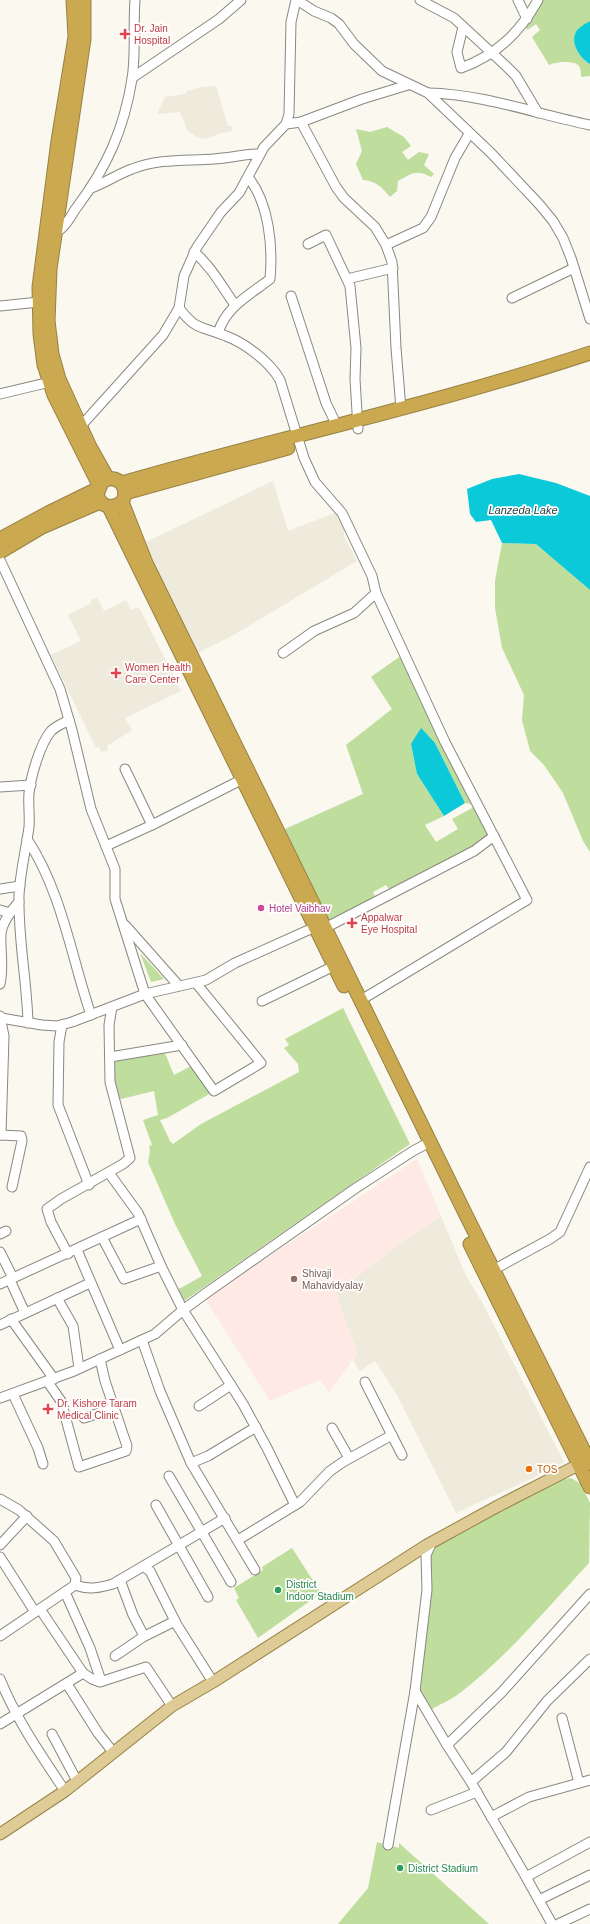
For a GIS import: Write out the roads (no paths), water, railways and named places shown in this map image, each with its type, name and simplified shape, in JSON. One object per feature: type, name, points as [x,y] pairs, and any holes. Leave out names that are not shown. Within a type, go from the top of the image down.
[{"type":"highway","points":[[73,0],[75,37],[58,141],[51,233],[48,321],[55,381],[54,395],[103,492],[241,780],[320,928],[361,1000],[426,1143],[586,1463]]},
{"type":"highway","points":[[84,0],[84,39],[51,233],[39,286],[40,334],[44,365],[55,381],[80,427],[103,492],[118,505],[123,493]]},
{"type":"highway","points":[[299,440],[337,426],[358,425],[401,409],[590,353]]},
{"type":"highway","points":[[123,493],[299,440],[526,382],[590,362]]},
{"type":"highway","points":[[0,552],[103,492],[114,478],[123,493],[146,563],[320,928],[334,966],[493,1270],[586,1463],[590,1486]]},
{"type":"highway","points":[[0,539],[48,513],[103,492]]},
{"type":"main road","points":[[0,1834],[65,1791],[172,1706],[213,1682],[432,1542],[498,1506],[586,1463]]},
{"type":"street","points":[[51,233],[62,228],[91,188],[108,160],[119,132],[132,78],[135,0]]},
{"type":"street","points":[[132,78],[219,19],[240,0]]},
{"type":"street","points":[[80,427],[163,335],[180,308],[184,276],[194,252],[221,212],[239,194],[264,147],[286,124],[289,114],[291,22],[296,0],[314,11],[332,18],[372,63],[382,71],[408,85],[416,86],[428,93],[469,134],[491,153],[553,221],[563,238],[590,319]]},
{"type":"street","points":[[420,0],[454,18],[516,76],[538,113]]},
{"type":"street","points":[[518,0],[527,19]]},
{"type":"street","points":[[463,26],[457,52],[461,68],[491,54],[515,34],[527,19],[538,0]]},
{"type":"street","points":[[286,124],[301,122],[362,99],[408,85]]},
{"type":"street","points":[[428,93],[445,93],[481,98],[590,125]]},
{"type":"street","points":[[301,122],[336,187],[344,198],[375,227],[386,245],[393,268],[396,348],[401,409]]},
{"type":"street","points":[[386,245],[423,228],[431,217],[455,158],[469,134]]},
{"type":"street","points":[[91,188],[106,183],[133,168],[153,163],[176,160],[216,159],[246,154],[260,154]]},
{"type":"street","points":[[218,333],[220,325],[235,306],[270,279],[271,266],[265,212],[256,188],[248,177]]},
{"type":"street","points":[[308,244],[326,234],[350,286],[356,348],[355,380],[358,425]]},
{"type":"street","points":[[194,252],[211,269],[218,282],[235,306]]},
{"type":"street","points":[[347,279],[393,268]]},
{"type":"street","points":[[512,298],[574,268]]},
{"type":"street","points":[[291,296],[326,403],[337,426]]},
{"type":"street","points":[[0,306],[40,302]]},
{"type":"street","points":[[180,308],[189,322],[200,329],[218,333],[237,341],[275,369],[315,482],[342,513],[372,576],[376,593],[445,742],[527,900],[361,1000]]},
{"type":"street","points":[[0,394],[55,381]]},
{"type":"street","points":[[0,560],[60,689],[91,809],[115,869],[115,899],[145,994],[214,1091],[261,1063],[196,983]]},
{"type":"street","points":[[283,653],[314,631],[354,613],[376,593]]},
{"type":"street","points":[[28,1023],[28,999],[21,947],[19,902],[21,868],[29,826],[29,793],[34,767],[46,738],[52,730],[69,720]]},
{"type":"street","points":[[125,768],[152,826]]},
{"type":"street","points":[[106,846],[152,826],[241,780]]},
{"type":"street","points":[[0,787],[31,785]]},
{"type":"street","points":[[12,1188],[22,1141],[21,1136],[1,1135],[4,1036],[1,1017],[42,1026],[62,1025],[145,994],[206,980],[235,963],[320,928],[474,851],[494,836]]},
{"type":"street","points":[[27,838],[50,880],[91,1015]]},
{"type":"street","points":[[0,889],[20,886]]},
{"type":"street","points":[[0,984],[1,933],[10,913],[19,902]]},
{"type":"street","points":[[0,910],[10,913]]},
{"type":"street","points":[[123,922],[179,986]]},
{"type":"street","points":[[262,1001],[334,966]]},
{"type":"street","points":[[68,1254],[51,1222],[47,1209],[61,1199],[109,1173],[130,1158],[111,1088],[109,1025],[112,1007]]},
{"type":"street","points":[[62,1025],[59,1042],[58,1106],[89,1185]]},
{"type":"street","points":[[110,1057],[182,1045]]},
{"type":"street","points":[[0,1398],[50,1380],[155,1334],[183,1310],[356,1188],[426,1143]]},
{"type":"street","points":[[493,1270],[560,1232],[590,1167]]},
{"type":"street","points":[[109,1173],[141,1219],[161,1266],[183,1310],[256,1427],[295,1505]]},
{"type":"street","points":[[0,1284],[77,1250],[141,1219]]},
{"type":"street","points":[[102,1237],[124,1279],[161,1266]]},
{"type":"street","points":[[77,1250],[120,1350]]},
{"type":"street","points":[[0,1252],[25,1312]]},
{"type":"street","points":[[0,1325],[25,1312],[90,1283]]},
{"type":"street","points":[[56,1298],[73,1326],[79,1368]]},
{"type":"street","points":[[11,1319],[50,1380],[61,1401],[79,1467],[126,1451],[127,1446],[105,1381],[100,1359]]},
{"type":"street","points":[[142,1340],[163,1398],[191,1463],[256,1570]]},
{"type":"street","points":[[365,1382],[402,1454]]},
{"type":"street","points":[[199,1406],[231,1385]]},
{"type":"street","points":[[13,1394],[44,1464]]},
{"type":"street","points":[[84,1418],[114,1408]]},
{"type":"street","points":[[191,1463],[208,1456],[256,1427]]},
{"type":"street","points":[[332,1428],[349,1458]]},
{"type":"street","points":[[238,1540],[295,1505],[315,1488],[330,1471],[349,1458],[392,1436]]},
{"type":"street","points":[[169,1476],[231,1582]]},
{"type":"street","points":[[0,1499],[27,1516],[54,1541],[72,1568],[76,1578],[75,1584],[65,1592],[0,1636]]},
{"type":"street","points":[[156,1505],[208,1597]]},
{"type":"street","points":[[0,1545],[27,1516]]},
{"type":"street","points":[[75,1584],[85,1588],[99,1588],[120,1580],[225,1518]]},
{"type":"street","points":[[388,1845],[415,1691],[427,1590],[426,1555],[432,1542]]},
{"type":"street","points":[[1,1559],[83,1673],[92,1679],[101,1681],[146,1667],[172,1706]]},
{"type":"street","points":[[144,1567],[150,1572],[175,1621],[213,1682]]},
{"type":"street","points":[[120,1580],[133,1615],[144,1636]]},
{"type":"street","points":[[65,1592],[90,1648],[101,1681]]},
{"type":"street","points":[[447,1745],[502,1692],[590,1594]]},
{"type":"street","points":[[115,1656],[144,1636],[175,1621]]},
{"type":"street","points":[[471,1782],[506,1752],[548,1701],[590,1659]]},
{"type":"street","points":[[0,1724],[83,1673]]},
{"type":"street","points":[[0,1679],[33,1743],[65,1791]]},
{"type":"street","points":[[67,1684],[98,1733],[113,1752]]},
{"type":"street","points":[[415,1691],[477,1792],[552,1924]]},
{"type":"street","points":[[562,1718],[579,1783]]},
{"type":"street","points":[[52,1734],[77,1781]]},
{"type":"street","points":[[491,1817],[529,1797],[590,1780]]},
{"type":"street","points":[[431,1810],[477,1792]]},
{"type":"street","points":[[526,1877],[590,1842]]},
{"type":"street","points":[[539,1900],[590,1875]]},
{"type":"street","points":[[558,1924],[590,1909]]},
{"type":"water","points":[[590,21],[590,64],[580,55],[574,43],[574,38],[577,30]]},
{"type":"water","name":"Lanzeda Lake","points":[[519,474],[556,483],[590,496],[590,590],[536,544],[502,543],[491,520],[476,522],[470,514],[467,489],[492,479]]},
{"type":"water","points":[[421,728],[435,743],[465,803],[444,816],[417,774],[411,744]]},
{"type":"place","name":"Dr. Jain Hospital","points":[[125,34]]},
{"type":"place","name":"Women Health Care Center","points":[[116,673]]},
{"type":"place","name":"Hotel Vaibhav","points":[[261,908]]},
{"type":"place","name":"Appalwar Eye Hospital","points":[[352,923]]},
{"type":"place","name":"Shivaji Mahavidyalay","points":[[294,1279]]},
{"type":"place","name":"Dr. Kishore Taram Medical Clinic","points":[[48,1409]]},
{"type":"place","name":"TOS","points":[[529,1469]]},
{"type":"place","name":"District Indoor Stadium","points":[[278,1590]]},
{"type":"place","name":"District Stadium","points":[[400,1868]]}]
